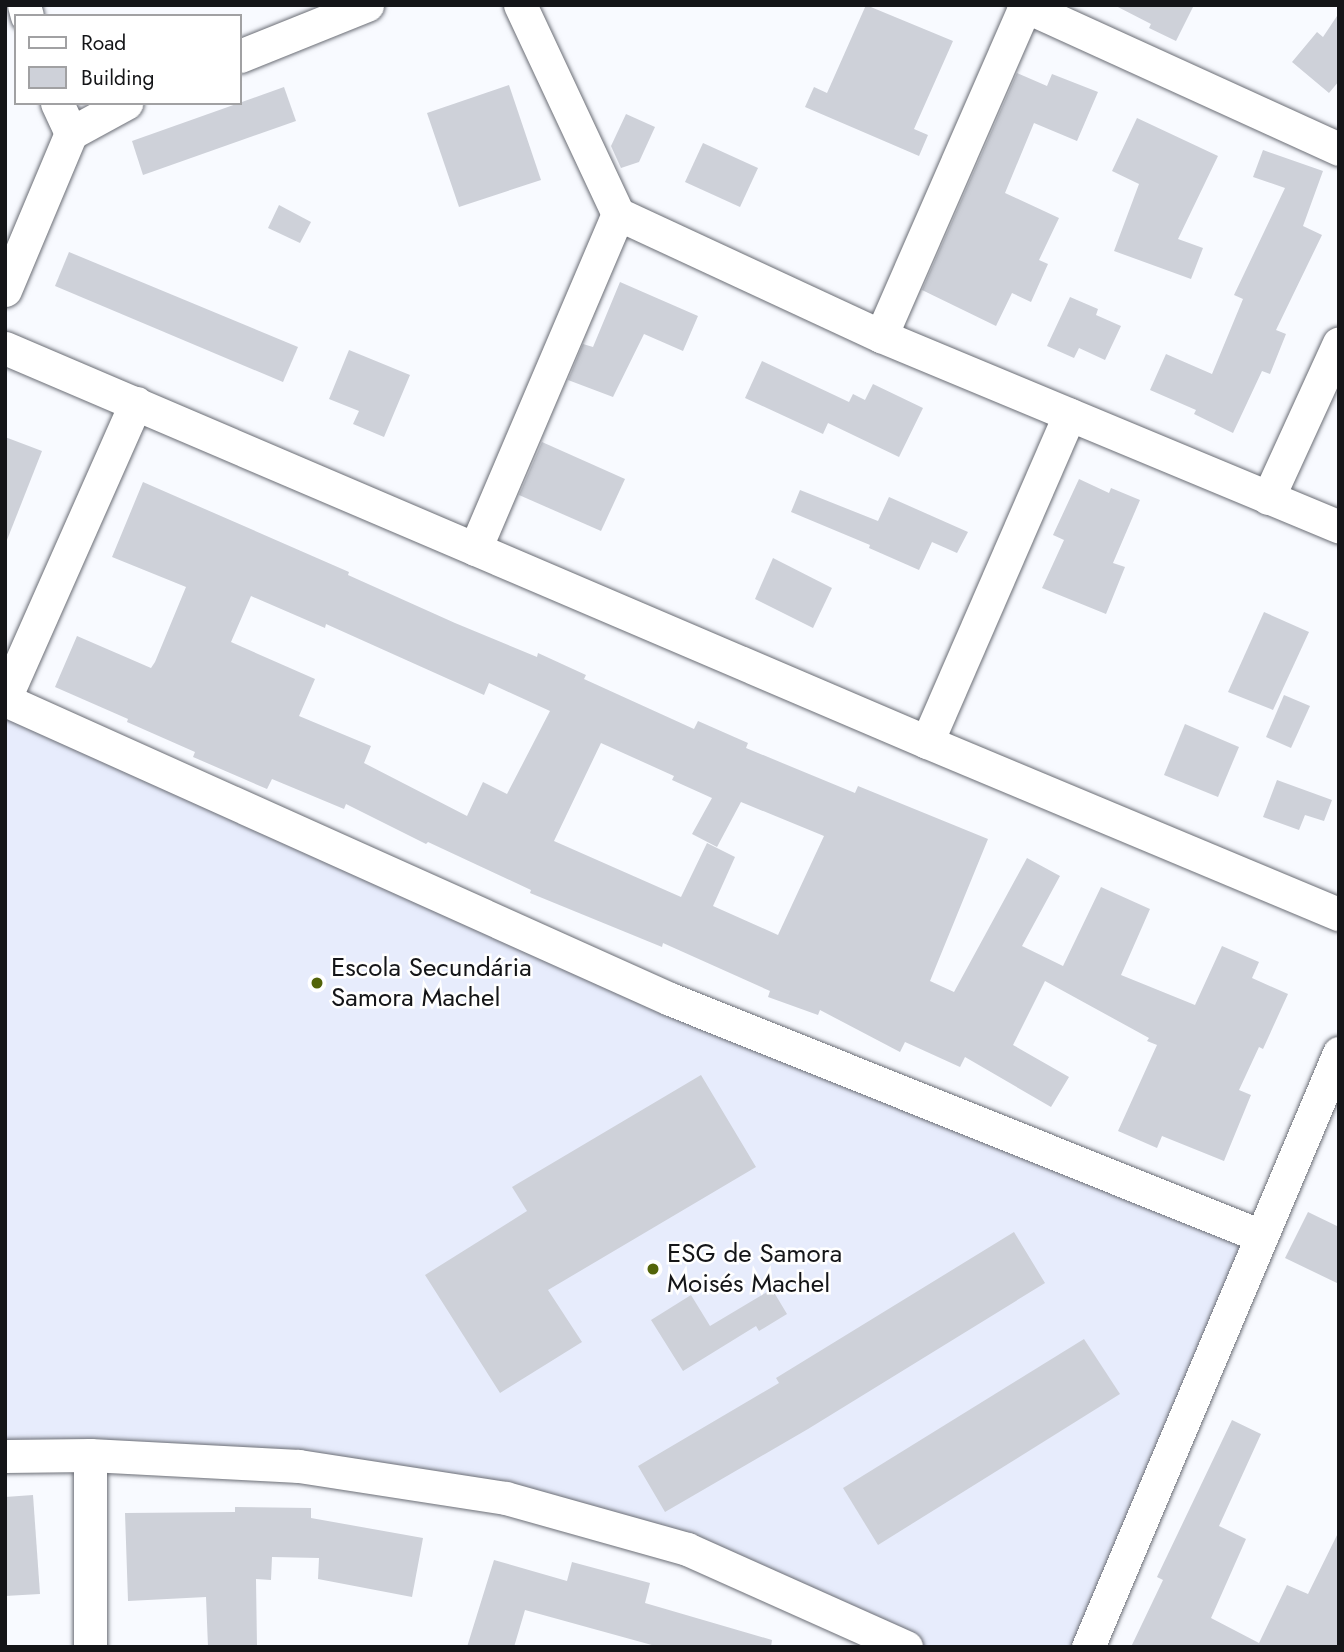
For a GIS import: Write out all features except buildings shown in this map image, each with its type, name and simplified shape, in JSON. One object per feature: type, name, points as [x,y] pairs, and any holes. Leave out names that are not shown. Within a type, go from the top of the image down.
[{"type":"street","points":[[242,55],[367,5]]},
{"type":"street","points":[[520,5],[618,214],[881,336],[1339,527]]},
{"type":"street","points":[[881,336],[1024,6],[1339,149]]},
{"type":"street","points":[[58,105],[71,133]]},
{"type":"street","points":[[5,290],[71,133],[122,105]]},
{"type":"street","points":[[475,549],[618,214]]},
{"type":"street","points":[[1268,498],[1339,343]]},
{"type":"street","points":[[5,348],[927,742],[1339,914]]},
{"type":"street","points":[[136,403],[5,699],[670,999],[1261,1236]]},
{"type":"street","points":[[927,742],[1069,415]]},
{"type":"street","points":[[1088,1647],[1339,1053]]},
{"type":"street","points":[[90,1455],[90,1647]]},
{"type":"street","points":[[5,1456],[90,1455],[299,1466],[506,1498],[687,1549],[906,1647]]},
{"type":"shaded area","name":"Escola Secundária Samora Machel","points":[[5,714],[1252,1251],[1091,1647],[909,1647],[499,1491],[5,1448]]},
{"type":"place","name":"Escola Secundária Samora Machel","points":[[317,983]]},
{"type":"place","name":"ESG de Samora Moisés Machel","points":[[653,1269]]}]
